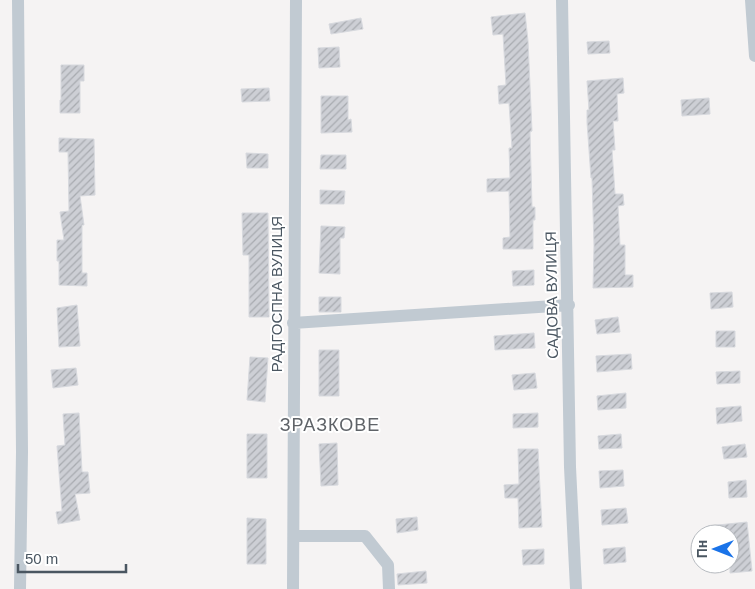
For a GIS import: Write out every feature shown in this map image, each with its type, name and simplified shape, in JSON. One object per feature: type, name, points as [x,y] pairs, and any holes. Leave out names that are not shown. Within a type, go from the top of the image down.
[{"type":"street","points":[[18,0],[22,452],[20,589]]},
{"type":"street","name":"РАДГОСПНА ВУЛИЦЯ","points":[[293,589],[296,0]]},
{"type":"street","name":"САДОВА ВУЛИЦЯ","points":[[562,0],[570,467],[576,589]]},
{"type":"street","points":[[751,0],[755,56]]},
{"type":"street","points":[[293,323],[568,305]]},
{"type":"street","points":[[294,536],[365,536],[388,564],[389,589]]},
{"type":"building","points":[[525,13],[532,131],[530,132],[532,207],[535,207],[533,249],[503,249],[503,238],[510,237],[509,191],[487,192],[487,179],[510,178],[509,148],[512,148],[509,103],[499,104],[498,86],[506,85],[503,34],[493,35],[491,17]]},
{"type":"building","points":[[361,18],[363,29],[331,34],[329,24]]},
{"type":"building","points":[[609,41],[610,53],[588,54],[587,42]]},
{"type":"building","points":[[339,47],[340,67],[319,68],[318,48]]},
{"type":"building","points":[[61,65],[84,65],[84,81],[80,81],[80,113],[60,113]]},
{"type":"building","points":[[623,78],[624,93],[617,94],[618,121],[613,121],[615,150],[612,150],[615,194],[623,194],[624,205],[618,206],[620,245],[625,245],[625,275],[633,275],[633,287],[593,288],[594,245],[592,178],[587,122],[587,110],[589,110],[587,81]]},
{"type":"building","points":[[269,88],[270,101],[242,102],[241,89]]},
{"type":"building","points":[[321,96],[348,96],[348,120],[351,119],[352,132],[321,133]]},
{"type":"building","points":[[709,98],[710,114],[682,116],[681,100]]},
{"type":"building","points":[[59,138],[94,139],[95,195],[80,196],[84,225],[82,225],[82,273],[87,273],[87,286],[59,285],[57,240],[64,240],[60,212],[69,211],[68,152],[59,152]]},
{"type":"building","points":[[246,153],[268,154],[268,168],[247,168]]},
{"type":"building","points":[[321,155],[346,155],[346,169],[320,169]]},
{"type":"building","points":[[320,190],[345,191],[344,204],[320,204]]},
{"type":"building","points":[[242,213],[268,213],[269,317],[249,317],[249,255],[243,255]]},
{"type":"building","points":[[321,226],[345,227],[344,238],[340,238],[340,274],[319,273]]},
{"type":"building","points":[[534,270],[534,285],[513,286],[512,271]]},
{"type":"building","points":[[732,292],[733,307],[711,309],[710,293]]},
{"type":"building","points":[[319,297],[341,297],[341,312],[319,312]]},
{"type":"building","points":[[77,305],[80,346],[59,347],[57,308]]},
{"type":"building","points":[[618,317],[620,332],[597,334],[595,320]]},
{"type":"building","points":[[716,331],[735,331],[735,347],[716,347]]},
{"type":"building","points":[[534,333],[535,348],[495,350],[494,336]]},
{"type":"building","points":[[319,350],[339,350],[339,396],[319,396]]},
{"type":"building","points":[[631,354],[632,369],[597,372],[596,356]]},
{"type":"building","points":[[250,357],[268,358],[265,402],[247,400]]},
{"type":"building","points":[[76,368],[78,385],[53,388],[51,370]]},
{"type":"building","points":[[740,371],[740,383],[717,384],[716,372]]},
{"type":"building","points":[[535,373],[537,388],[514,390],[512,375]]},
{"type":"building","points":[[626,393],[626,408],[598,410],[597,396]]},
{"type":"building","points":[[741,406],[742,421],[717,424],[716,408]]},
{"type":"building","points":[[79,413],[82,472],[88,472],[90,493],[75,494],[80,520],[58,524],[56,512],[62,511],[57,446],[65,445],[63,414]]},
{"type":"building","points":[[538,413],[538,427],[513,428],[513,414]]},
{"type":"building","points":[[247,434],[267,434],[267,478],[247,478]]},
{"type":"building","points":[[621,434],[622,448],[599,449],[598,436]]},
{"type":"building","points":[[337,443],[338,485],[321,486],[319,444]]},
{"type":"building","points":[[745,444],[747,457],[724,459],[722,447]]},
{"type":"building","points":[[518,449],[538,449],[542,527],[519,528],[518,498],[505,498],[504,485],[519,484]]},
{"type":"building","points":[[623,470],[624,486],[600,488],[599,471]]},
{"type":"building","points":[[746,480],[747,497],[729,498],[728,482]]},
{"type":"building","points":[[626,508],[628,523],[602,525],[601,510]]},
{"type":"building","points":[[417,517],[418,530],[397,533],[396,519]]},
{"type":"building","points":[[247,518],[266,519],[266,564],[247,564]]},
{"type":"building","points":[[747,522],[752,571],[740,572],[740,524],[728,524]]},
{"type":"building","points":[[625,547],[626,562],[604,564],[603,549]]},
{"type":"building","points":[[544,549],[544,564],[523,565],[522,550]]},
{"type":"building","points":[[426,571],[427,583],[398,585],[397,574]]},
{"type":"district","name":"ЗРАЗКОВЕ","points":[[330,425]]}]
